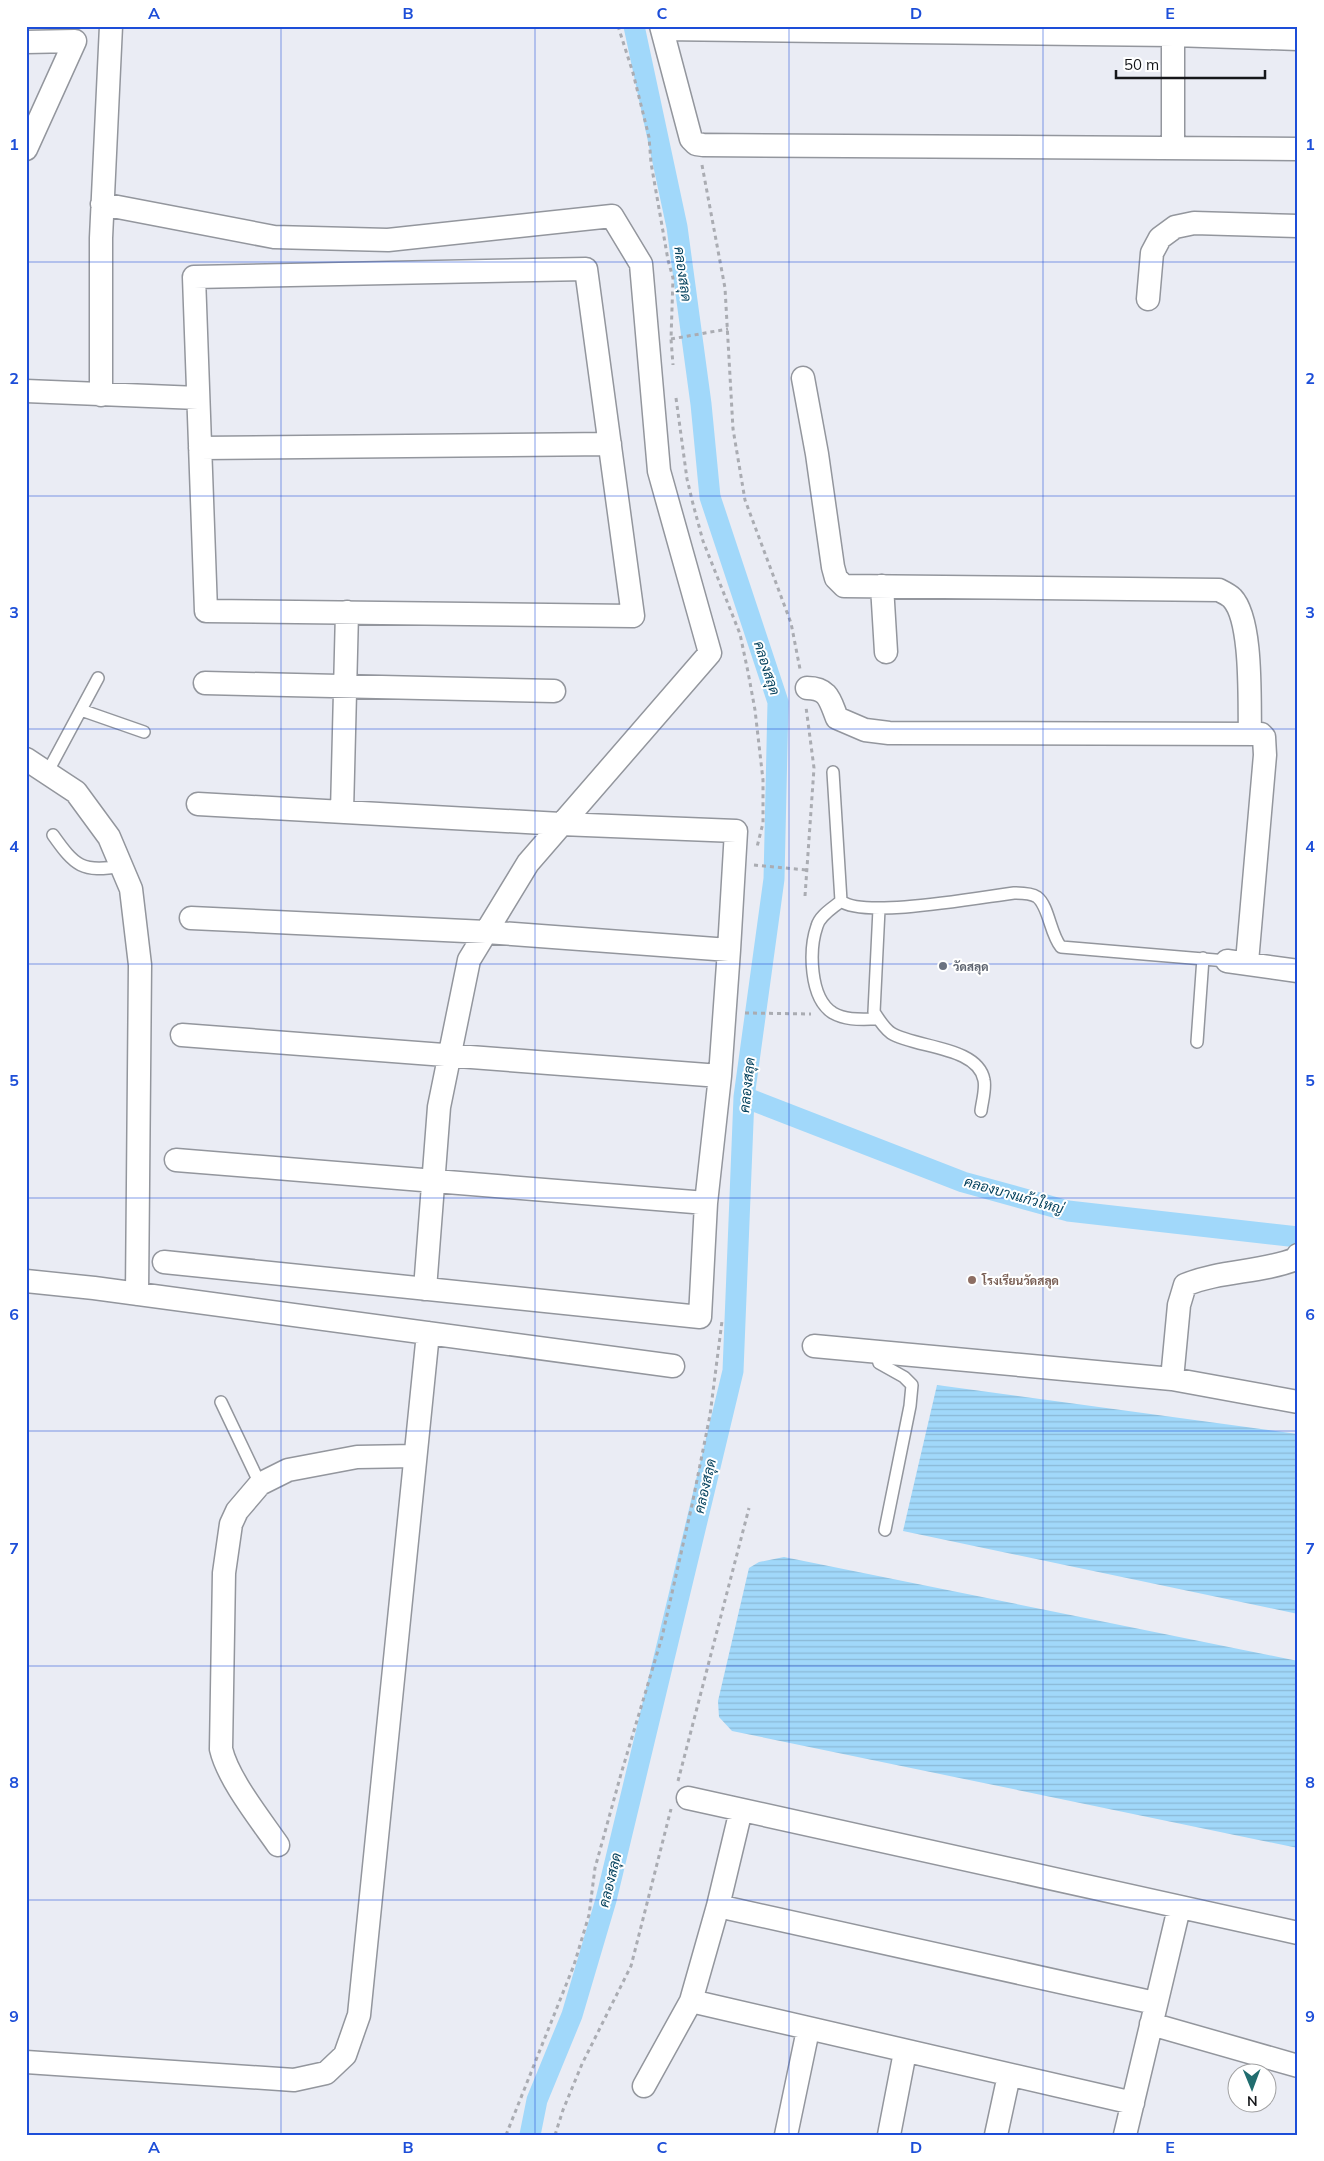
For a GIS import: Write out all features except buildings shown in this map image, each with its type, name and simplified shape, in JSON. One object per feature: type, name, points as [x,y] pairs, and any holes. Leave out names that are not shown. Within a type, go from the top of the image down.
[{"type":"street","points":[[101,395],[100,238],[111,26]]},
{"type":"street","points":[[1298,39],[1173,31],[661,28],[690,139],[696,144],[1298,149]]},
{"type":"street","points":[[1173,31],[1173,148]]},
{"type":"street","points":[[26,42],[75,41],[26,149]]},
{"type":"street","points":[[102,204],[274,236],[388,240],[612,216],[641,264],[660,471],[710,653],[528,863],[469,960],[439,1107],[425,1289]]},
{"type":"street","points":[[1148,299],[1152,253],[1160,238],[1175,227],[1194,223],[1298,226]]},
{"type":"street","points":[[586,269],[634,616],[206,611],[198,398],[194,277],[586,269]]},
{"type":"street","points":[[803,378],[836,578],[844,586],[1219,590],[1232,598],[1242,616],[1248,654],[1250,733]]},
{"type":"street","points":[[26,391],[198,398]]},
{"type":"street","points":[[200,448],[610,444]]},
{"type":"street","points":[[882,586],[886,652]]},
{"type":"street","points":[[342,812],[347,612]]},
{"type":"street","points":[[206,683],[554,692]]},
{"type":"street","points":[[804,688],[818,688],[825,692],[837,718],[865,730],[889,733],[1261,734],[1264,737],[1265,755],[1237,962],[1298,971]]},
{"type":"street","points":[[26,759],[76,792],[109,837],[131,889],[140,965],[137,1294]]},
{"type":"street","points":[[164,1262],[700,1317],[706,1203],[720,1076],[736,831],[561,824],[198,804]]},
{"type":"street","points":[[191,918],[486,932],[729,950]]},
{"type":"street","points":[[182,1035],[720,1076]]},
{"type":"street","points":[[176,1160],[706,1203]]},
{"type":"street","points":[[1172,1379],[1179,1305],[1185,1285],[1210,1276],[1279,1266],[1296,1259],[1298,1255]]},
{"type":"street","points":[[37,1282],[94,1288],[673,1366]]},
{"type":"street","points":[[26,2062],[294,2080],[326,2073],[345,2055],[359,2015],[428,1333]]},
{"type":"street","points":[[814,1346],[1172,1379],[1298,1402]]},
{"type":"street","points":[[278,1846],[227,1767],[223,1759],[220,1741],[224,1573],[231,1524],[237,1511],[260,1484],[288,1470],[357,1457],[415,1456]]},
{"type":"street","points":[[680,1794],[741,1810],[1298,1933]]},
{"type":"street","points":[[644,2086],[691,2001],[718,1906],[741,1810]]},
{"type":"street","points":[[718,1906],[1153,2014],[1298,2066]]},
{"type":"street","points":[[1125,2135],[1179,1908]]},
{"type":"street","points":[[691,2001],[808,2030],[1134,2103]]},
{"type":"street","points":[[786,2135],[808,2030]]},
{"type":"street","points":[[889,2135],[906,2052]]},
{"type":"street","points":[[996,2135],[1009,2075]]},
{"type":"lane","points":[[47,773],[98,678]]},
{"type":"lane","points":[[81,710],[144,732]]},
{"type":"lane","points":[[833,772],[841,901],[847,906],[880,910],[1014,893],[1029,894],[1037,897],[1042,904],[1055,940],[1061,947],[1237,962]]},
{"type":"lane","points":[[53,835],[68,856],[82,867],[101,870],[121,866]]},
{"type":"lane","points":[[841,901],[825,914],[816,926],[813,949],[813,982],[829,1010],[835,1014],[851,1020],[878,1019]]},
{"type":"lane","points":[[880,910],[874,1012],[892,1034],[954,1053],[976,1064],[984,1080],[981,1111]]},
{"type":"lane","points":[[1197,1042],[1203,958]]},
{"type":"lane","points":[[876,1352],[879,1363],[904,1377],[912,1385],[910,1406],[885,1530]]},
{"type":"lane","points":[[221,1402],[260,1484]]},
{"type":"path","points":[[702,160],[725,288],[733,429],[745,500],[791,623],[804,688],[814,768],[805,896]]},
{"type":"path","points":[[671,339],[726,329]]},
{"type":"path","points":[[754,865],[806,870]]},
{"type":"path","points":[[750,1013],[817,1014]]},
{"type":"path","points":[[554,2135],[582,2064],[631,1966],[680,1794],[749,1508]]},
{"type":"water","points":[[937,1385],[1298,1434],[1298,1614],[903,1531]]},
{"type":"water","points":[[784,1557],[1298,1661],[1298,1848],[732,1731],[719,1717],[718,1701],[749,1568],[759,1562]]},
{"type":"waterway","name":"คลองสลุด","points":[[530,2135],[537,2100],[572,2015],[606,1900],[733,1371],[744,1097],[774,879],[778,702],[710,497],[701,404],[677,227],[634,26]]},
{"type":"waterway","name":"คลองบางแก้วใหญ่","points":[[744,1097],[963,1182],[1068,1211],[1298,1237]]},
{"type":"place","name":"วัดสลุด","points":[[943,966]]},
{"type":"place","name":"โรงเรียนวัดสลุด","points":[[972,1280]]}]
